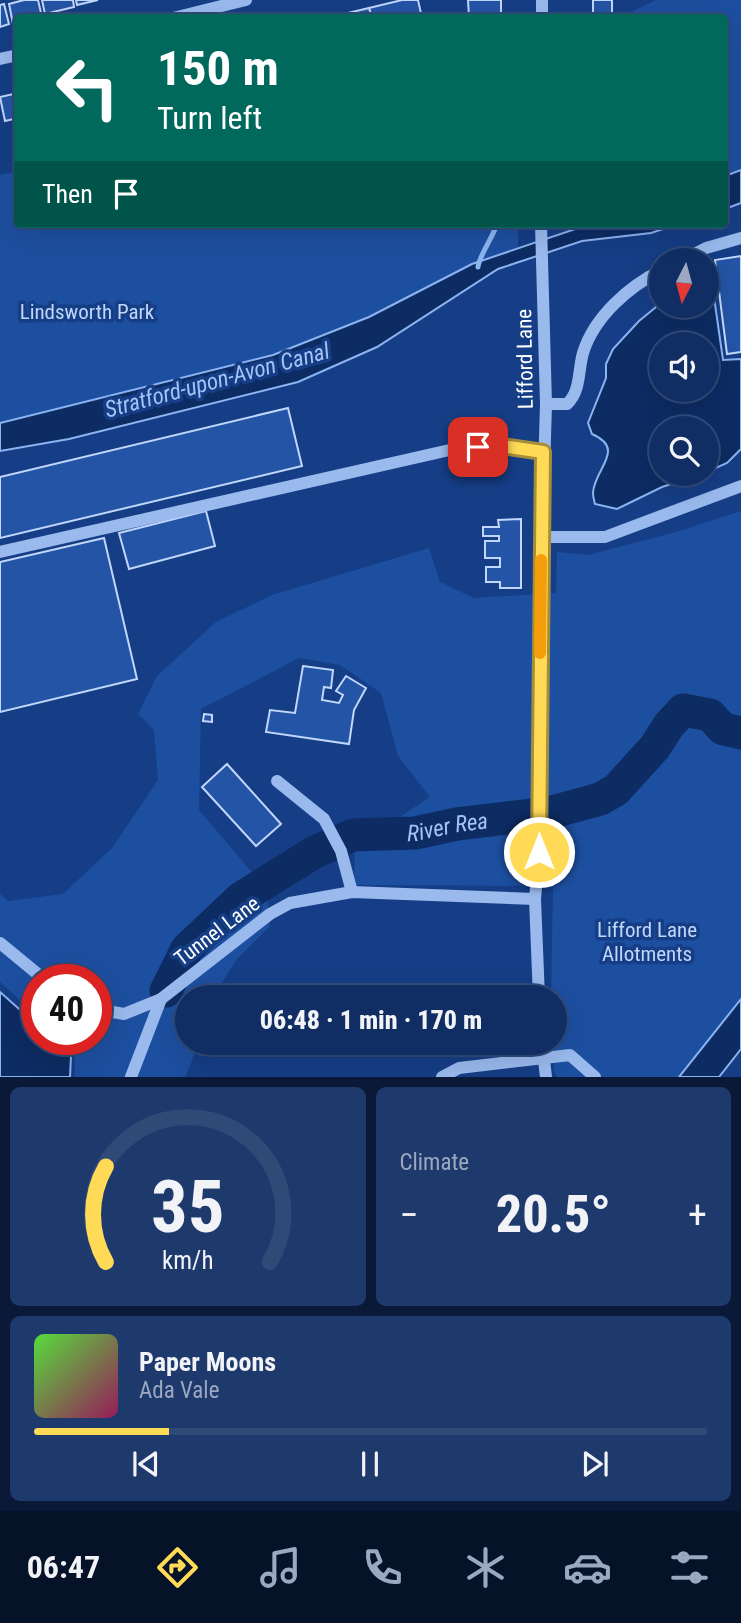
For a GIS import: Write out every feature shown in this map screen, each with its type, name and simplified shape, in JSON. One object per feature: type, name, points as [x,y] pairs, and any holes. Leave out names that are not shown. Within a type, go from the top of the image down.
[{"type":"street","points":[[189,14],[246,0]]},
{"type":"street","name":"Lifford Lane","points":[[538,985],[535,900],[539,852],[543,452],[546,404],[541,228]]},
{"type":"street","points":[[706,248],[741,238]]},
{"type":"street","points":[[546,404],[566,404],[574,397],[583,351],[604,313],[649,276]]},
{"type":"street","points":[[0,552],[454,449],[502,446],[543,452]]},
{"type":"street","points":[[542,537],[605,537],[741,486]]},
{"type":"street","points":[[277,781],[324,820],[341,851],[352,892]]},
{"type":"street","name":"Tunnel Lane","points":[[112,1012],[124,1014],[161,999],[270,914],[290,904],[352,892],[535,900]]},
{"type":"street","points":[[0,943],[25,964]]},
{"type":"street","points":[[131,1077],[161,999]]},
{"type":"street","points":[[442,1077],[458,1068],[570,1055],[595,1077]]},
{"type":"street","points":[[542,1058],[546,1077]]},
{"type":"green space","points":[[656,0],[741,0],[741,169],[728,174],[728,14],[627,14]]},
{"type":"green space","name":"Lindsworth Park","points":[[14,172],[14,228],[518,228],[518,250],[369,317],[273,355],[0,423],[0,175]]},
{"type":"green space","name":"Lifford Lane Allotments","points":[[741,511],[741,999],[679,1077],[557,1077],[553,1055],[567,1055],[567,985],[551,985],[553,886],[354,885],[355,847],[430,797],[398,756],[381,693],[340,665],[299,658],[201,709],[199,810],[266,889],[270,926],[236,960],[220,985],[175,985],[175,1055],[194,1055],[185,1077],[75,1077],[74,1055],[112,1055],[112,964],[21,964],[21,1001],[0,982],[0,894],[8,901],[63,894],[112,848],[158,780],[154,730],[138,714],[157,676],[216,622],[272,595],[429,548],[440,582],[474,598],[556,593],[557,552],[588,555],[676,532]]},
{"type":"water","points":[[741,170],[741,203],[728,208],[728,175]]},
{"type":"water","name":"Stratford-upon-Avon Canal","points":[[578,228],[666,228],[651,233],[582,241],[498,269],[377,347],[298,382],[69,439],[0,451],[0,423],[273,355],[369,317],[472,264]]},
{"type":"water","points":[[649,313],[649,318],[717,318],[719,332],[723,360],[741,359],[741,449],[727,463],[719,467],[719,416],[649,416],[649,486],[665,486],[617,509],[595,504],[595,484],[608,453],[607,446],[592,434],[588,423],[606,378],[606,364],[613,349]]},
{"type":"water","points":[[0,992],[21,1011],[21,1055],[71,1056],[70,1077],[0,1077]]},
{"type":"water","points":[[741,999],[741,1049],[719,1077],[679,1077]]},
{"type":"building","points":[[38,0],[41,14],[14,14],[13,24],[9,4]]},
{"type":"building","points":[[42,0],[73,0],[74,7],[45,14]]},
{"type":"building","points":[[76,0],[98,0],[77,5]]},
{"type":"building","points":[[402,0],[418,0],[421,14],[371,14],[369,8]]},
{"type":"building","points":[[468,0],[501,0],[501,14],[469,14]]},
{"type":"building","points":[[593,0],[612,0],[612,14],[593,13]]},
{"type":"building","points":[[4,4],[9,24],[0,27],[0,5]]},
{"type":"building","points":[[369,8],[371,14],[344,14]]},
{"type":"building","points":[[14,94],[14,119],[5,121],[0,97]]},
{"type":"building","points":[[741,256],[741,352],[727,354],[719,291],[719,259]]},
{"type":"building","points":[[288,408],[302,466],[0,538],[0,477]]},
{"type":"building","points":[[206,511],[215,546],[129,569],[119,533]]},
{"type":"building","points":[[521,519],[521,588],[500,588],[500,582],[486,582],[486,567],[500,567],[500,558],[485,558],[485,541],[499,541],[499,536],[483,536],[483,527],[499,527],[498,520]]},
{"type":"building","points":[[104,538],[137,679],[0,712],[0,562]]},
{"type":"building","points":[[303,666],[333,670],[331,688],[324,687],[322,700],[339,703],[343,695],[336,691],[346,676],[366,688],[354,710],[349,744],[266,732],[270,710],[295,713]]},
{"type":"building","points":[[204,714],[212,715],[212,722],[203,721]]},
{"type":"building","points":[[227,764],[281,824],[256,846],[202,787]]},
{"type":"waterway","points":[[478,267],[495,228]]},
{"type":"waterway","name":"River Rea","points":[[166,991],[187,949],[241,898],[313,853],[353,835],[415,833],[457,824],[549,813],[600,799],[616,790],[655,747],[669,725],[683,710],[710,715],[723,729],[741,733]]},
{"type":"slow traffic","points":[[540,653],[541,560]]},
{"type":"route","points":[[478,447],[502,446],[543,452],[539,852]]}]
